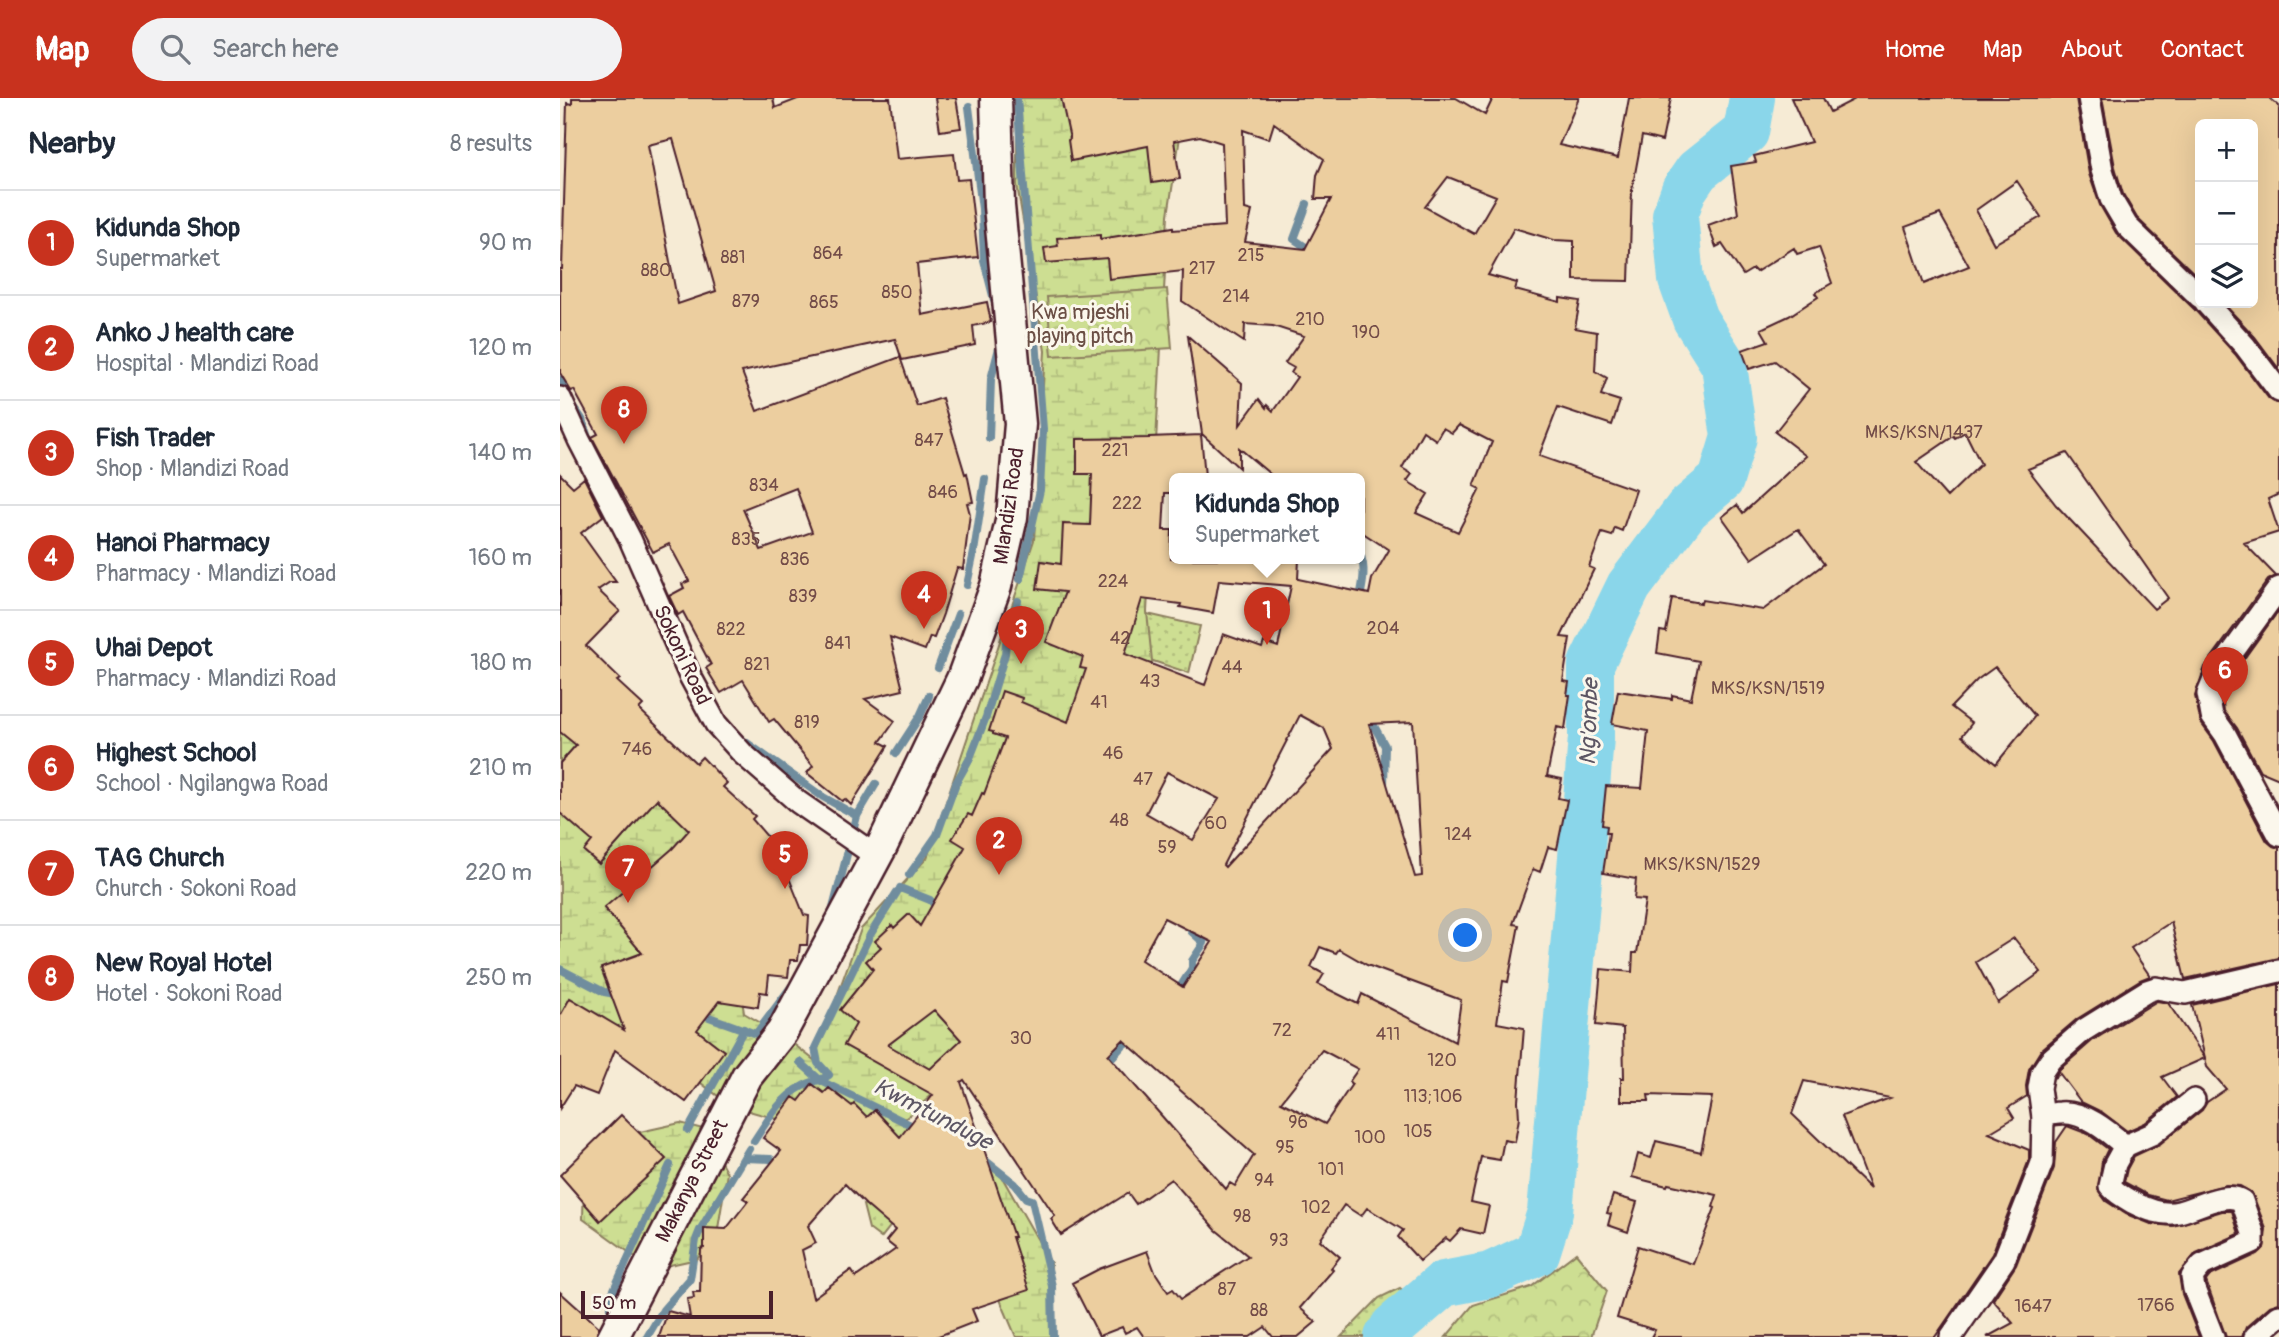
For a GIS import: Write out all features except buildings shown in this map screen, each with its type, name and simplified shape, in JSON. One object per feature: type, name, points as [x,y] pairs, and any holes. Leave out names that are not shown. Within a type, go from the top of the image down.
[{"type":"street","name":"Mlandizi Road","points":[[782,1032],[881,849],[962,679],[996,586],[1012,517],[1020,424],[999,206],[996,98]]},
{"type":"street","points":[[2089,98],[2095,138],[2111,199],[2127,226],[2195,292]]},
{"type":"street","points":[[2211,308],[2245,346],[2279,391]]},
{"type":"street","name":"Sokoni Road","points":[[560,398],[630,539],[690,676],[716,724],[743,754],[798,802],[876,856]]},
{"type":"street","points":[[2279,587],[2217,674],[2208,694],[2212,716],[2225,734],[2279,835]]},
{"type":"street","points":[[1951,1337],[2004,1260],[2042,1163],[2043,1117],[2039,1088],[2042,1072],[2050,1060],[2084,1030],[2129,1000],[2156,988],[2185,993],[2279,971]]},
{"type":"street","name":"Makanya Street","points":[[613,1337],[747,1076],[782,1032]]},
{"type":"street","points":[[2194,1100],[2152,1134],[2125,1146],[2115,1164],[2110,1186],[2116,1193],[2143,1208],[2157,1212],[2179,1212],[2192,1206],[2233,1197],[2242,1201],[2253,1233],[2253,1242],[2202,1265],[2192,1277],[2213,1337]]},
{"type":"street","points":[[2043,1117],[2060,1113],[2077,1115],[2097,1124],[2125,1146]]},
{"type":"street","points":[[2255,1337],[2279,1316]]},
{"type":"green space","points":[[1017,98],[1186,98],[1168,215],[1147,612],[1157,710],[1019,1017],[905,1119],[999,1172],[1051,1263],[1052,1337],[1016,1337],[962,1210],[874,1146],[731,1106],[642,1038],[560,1073],[560,691],[672,782],[736,959],[744,1013],[786,1038],[814,1060],[861,929],[927,858],[1034,540],[1045,351],[1017,185]]},
{"type":"green space","name":"Kwa mjeshi playing pitch","points":[[1167,289],[1172,348],[1052,356],[1047,297]]},
{"type":"green space","points":[[1143,613],[1200,626],[1189,673],[1129,653]]},
{"type":"green space","points":[[680,1123],[703,1129],[727,1173],[717,1235],[697,1259],[652,1269],[583,1219],[584,1180],[622,1136]]},
{"type":"green space","points":[[946,1155],[881,1238],[869,1229],[863,1205],[869,1204]]},
{"type":"green space","points":[[1576,1253],[1607,1291],[1591,1337],[1446,1337],[1473,1305],[1531,1287]]},
{"type":"green space","points":[[1400,1288],[1421,1305],[1412,1337],[1341,1337],[1379,1298]]},
{"type":"waterway","points":[[1017,98],[1043,429],[1040,490],[1020,579]]},
{"type":"waterway","name":"Ng'ombe","points":[[1387,1337],[1393,1327],[1443,1284],[1490,1275],[1537,1253],[1550,1212],[1591,737],[1591,664],[1629,586],[1687,509],[1721,480],[1734,437],[1724,365],[1695,319],[1681,280],[1675,215],[1684,190],[1697,171],[1746,132],[1752,98]]},
{"type":"waterway","points":[[969,107],[982,209],[984,260],[995,304]]},
{"type":"waterway","points":[[1307,204],[1294,239],[1313,252]]},
{"type":"waterway","points":[[989,438],[991,379],[1000,344]]},
{"type":"waterway","points":[[560,380],[565,390]]},
{"type":"waterway","points":[[573,406],[582,419],[588,438]]},
{"type":"waterway","points":[[967,585],[985,479]]},
{"type":"waterway","points":[[1359,603],[1363,564]]},
{"type":"waterway","points":[[1008,637],[1018,601]]},
{"type":"waterway","points":[[938,668],[958,614]]},
{"type":"waterway","points":[[909,875],[937,835],[956,783],[970,758],[986,717],[1006,643]]},
{"type":"waterway","points":[[896,753],[920,716],[929,696]]},
{"type":"waterway","points":[[1368,715],[1385,746],[1384,785]]},
{"type":"waterway","points":[[740,738],[823,797],[857,816]]},
{"type":"waterway","points":[[832,912],[857,816],[876,784]]},
{"type":"waterway","points":[[900,888],[930,900],[939,909]]},
{"type":"waterway","points":[[754,1141],[788,1096],[829,1075],[818,1063],[815,1048],[870,935],[897,892]]},
{"type":"waterway","points":[[1177,992],[1204,943],[1191,931],[1197,923]]},
{"type":"waterway","points":[[560,969],[604,992],[621,995]]},
{"type":"waterway","name":"Kwmtunduge","points":[[698,1013],[756,1034],[791,987]]},
{"type":"waterway","points":[[688,1130],[744,1029]]},
{"type":"waterway","points":[[1104,1066],[1123,1045],[1135,1037]]},
{"type":"waterway","name":"Kwmtunduge","points":[[800,1062],[821,1081],[919,1129]]},
{"type":"waterway","points":[[647,1337],[663,1310],[690,1279],[700,1230],[749,1149]]},
{"type":"waterway","points":[[744,1158],[771,1159],[781,1167]]},
{"type":"waterway","name":"Kwmtunduge","points":[[982,1158],[1015,1184],[1026,1198],[1032,1200],[1052,1286],[1053,1337]]},
{"type":"waterway","points":[[610,1318],[612,1294],[670,1165]]},
{"type":"place","name":"New Royal Hotel","points":[[624,444]]},
{"type":"place","name":"Hanoi Pharmacy","points":[[924,629]]},
{"type":"place","name":"Kidunda Shop","points":[[1267,645]]},
{"type":"place","name":"Fish Trader","points":[[1021,664]]},
{"type":"place","name":"Highest School","points":[[2225,705]]},
{"type":"place","name":"Anko J health care","points":[[999,875]]},
{"type":"place","name":"Uhai Depot","points":[[785,889]]},
{"type":"place","name":"TAG Church","points":[[628,903]]}]
